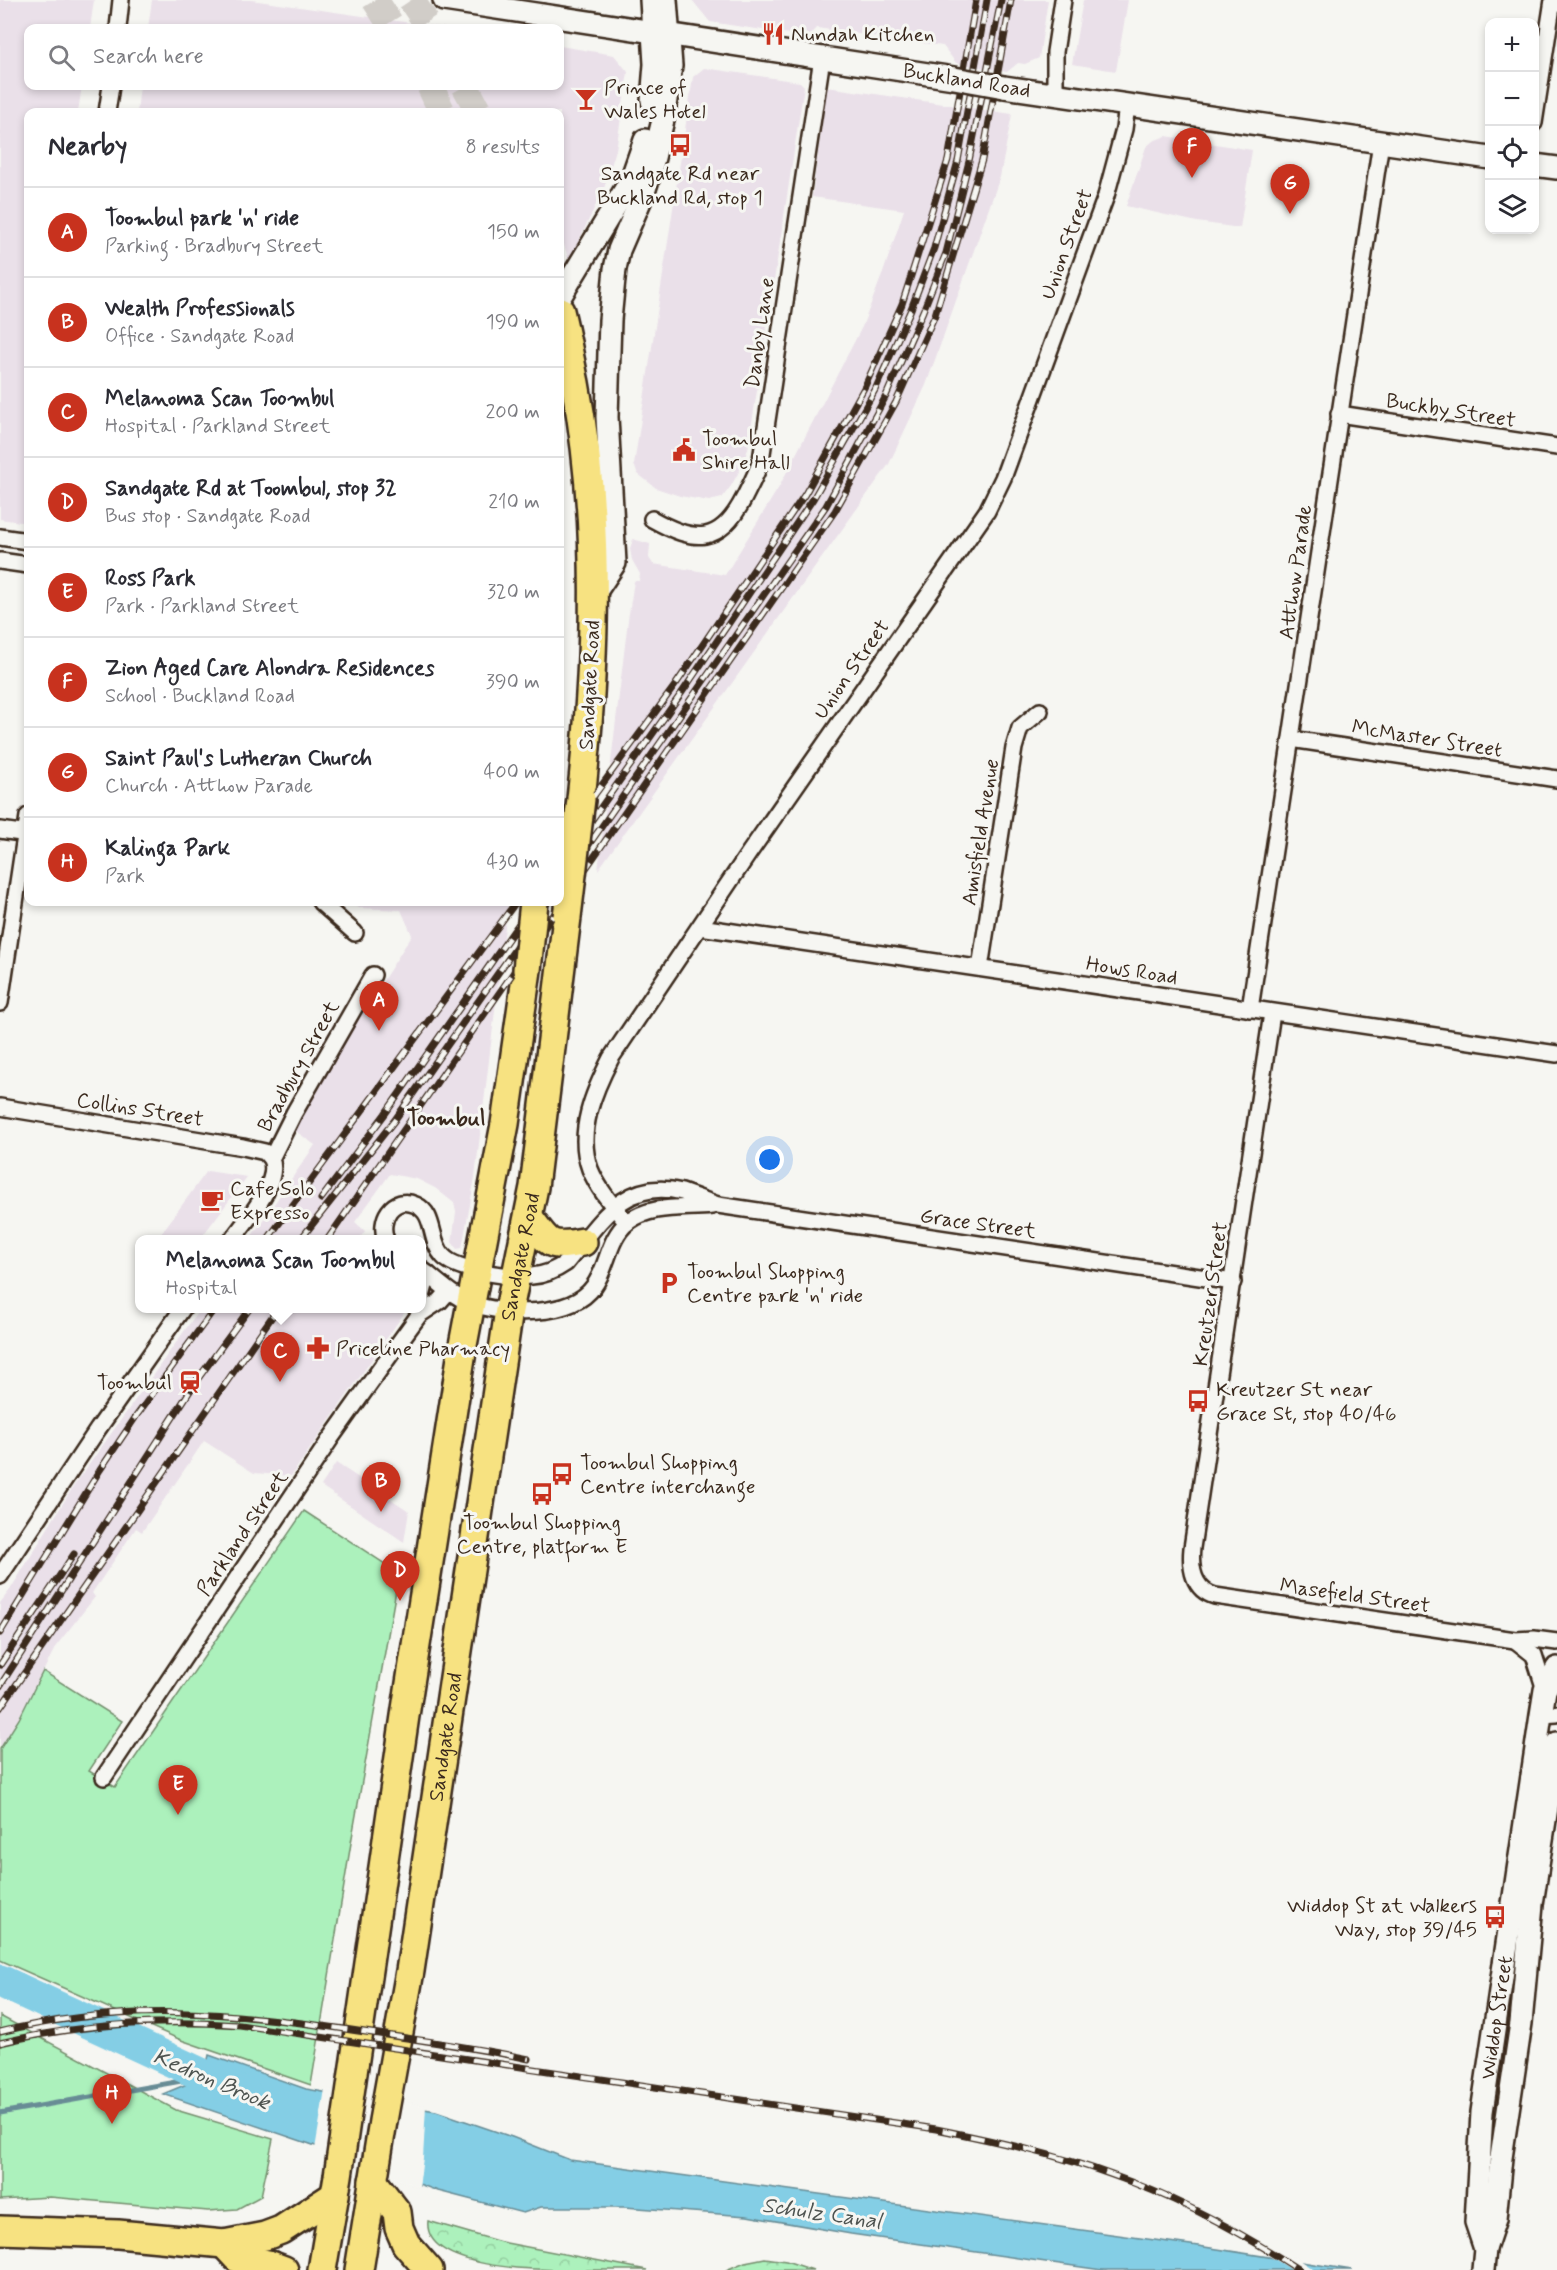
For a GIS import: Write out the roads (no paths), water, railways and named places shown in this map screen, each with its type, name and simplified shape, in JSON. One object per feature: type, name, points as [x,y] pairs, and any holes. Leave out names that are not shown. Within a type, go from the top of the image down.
[{"type":"highway","name":"Sandgate Road","points":[[359,2270],[412,1959],[509,1310],[529,1217],[544,1113],[588,733],[593,648],[593,537],[587,454],[564,331]]},
{"type":"highway","name":"Sandgate Road","points":[[322,2270],[337,2185],[406,1709],[460,1298],[477,1270],[506,1124],[534,906]]},
{"type":"highway","points":[[529,1217],[551,1243],[560,1246],[583,1242]]},
{"type":"highway","points":[[373,2181],[397,2212],[399,2228],[406,2244],[429,2270]]},
{"type":"highway","points":[[0,2230],[108,2233],[224,2244],[265,2236],[281,2230],[337,2185]]},
{"type":"highway","points":[[224,2244],[237,2258],[268,2264],[284,2270]]},
{"type":"street","points":[[118,24],[121,0]]},
{"type":"street","name":"Buckland Road","points":[[444,0],[1004,87],[1485,157]]},
{"type":"street","name":"Sandgate Road","points":[[593,596],[615,563],[607,417],[607,373],[615,269],[619,250],[644,192],[657,148],[671,66],[651,0]]},
{"type":"street","name":"Sandgate Road","points":[[564,291],[625,192],[638,164],[647,133],[666,0]]},
{"type":"street","points":[[1055,94],[1055,51],[1063,0]]},
{"type":"street","points":[[1539,91],[1553,0]]},
{"type":"street","name":"Danby Lane","points":[[652,519],[671,530],[687,534],[704,535],[722,529],[734,518],[757,473],[761,460],[822,58]]},
{"type":"street","points":[[108,108],[110,90]]},
{"type":"street","name":"Union Street","points":[[627,1223],[599,1186],[586,1157],[585,1141],[590,1106],[598,1083],[611,1058],[700,927],[987,511],[1003,478],[1106,196],[1124,129],[1127,105]]},
{"type":"street","name":"Atthow Parade","points":[[1250,1009],[1381,142]]},
{"type":"street","points":[[1539,166],[1557,168]]},
{"type":"street","name":"Buckby Street","points":[[1339,414],[1557,447]]},
{"type":"street","points":[[0,537],[24,540]]},
{"type":"street","points":[[0,561],[24,564]]},
{"type":"street","name":"Amisfield Avenue","points":[[980,968],[1014,748],[1020,728],[1040,711]]},
{"type":"street","name":"McMaster Street","points":[[1292,739],[1557,779]]},
{"type":"street","points":[[0,830],[24,834]]},
{"type":"street","points":[[0,1003],[24,853]]},
{"type":"street","points":[[324,906],[355,933]]},
{"type":"street","name":"Hows Road","points":[[700,927],[1557,1054]]},
{"type":"street","name":"Bradbury Street","points":[[235,1235],[269,1185],[274,1168],[271,1159],[294,1113],[373,975]]},
{"type":"street","name":"Kreutzer Street","points":[[1196,1580],[1191,1565],[1192,1548],[1272,1013]]},
{"type":"street","name":"Collins Street","points":[[0,1107],[243,1147],[265,1152],[271,1159]]},
{"type":"street","name":"Grace Street","points":[[384,1235],[386,1214],[392,1207],[408,1203],[416,1205],[429,1216],[436,1245],[444,1258],[452,1263],[477,1270],[531,1276],[556,1270],[566,1263],[614,1206],[628,1196],[642,1191],[663,1190],[681,1192],[718,1205],[1233,1282]]},
{"type":"street","name":"Grace Street","points":[[627,1223],[641,1214],[661,1209],[718,1205]]},
{"type":"street","points":[[426,1273],[460,1298],[509,1310],[549,1311],[575,1302],[593,1288],[601,1274],[610,1248],[627,1223]]},
{"type":"street","name":"Parkland Street","points":[[426,1306],[460,1298]]},
{"type":"street","points":[[0,1576],[98,1429],[179,1313]]},
{"type":"street","name":"Parkland Street","points":[[104,1777],[417,1313]]},
{"type":"street","name":"Masefield Street","points":[[1196,1580],[1204,1591],[1215,1596],[1515,1640],[1557,1642]]},
{"type":"street","points":[[1515,1640],[1534,1654],[1545,1690]]},
{"type":"street","name":"Widdop Street","points":[[1485,2248],[1476,2222],[1482,2112],[1549,1715],[1545,1690],[1557,1668]]},
{"type":"street","name":"Widdop Street","points":[[1483,2270],[1485,2248],[1495,2219],[1501,2158],[1521,2023],[1532,1904],[1557,1743]]},
{"type":"water","name":"Schulz Canal","points":[[209,2055],[306,2089],[436,2111],[570,2160],[1198,2246],[1352,2270],[1102,2270],[851,2234],[747,2216],[624,2207],[541,2207],[523,2213],[438,2191],[163,2094],[204,2077]]},
{"type":"waterway","name":"Kedron Brook","points":[[0,1981],[246,2095]]},
{"type":"waterway","points":[[0,2113],[204,2077]]},
{"type":"tunnel","points":[[375,0],[390,24]]},
{"type":"tunnel","points":[[411,0],[427,24]]},
{"type":"tunnel","points":[[432,90],[440,108]]},
{"type":"tunnel","points":[[467,90],[477,108]]},
{"type":"railway","points":[[564,837],[676,684],[805,494],[865,386],[902,304],[948,160],[976,0]]},
{"type":"railway","points":[[564,859],[683,691],[813,499],[875,390],[911,309],[934,248],[958,161],[987,0]]},
{"type":"railway","points":[[564,880],[826,506],[886,396],[946,253],[969,161],[1001,0]]},
{"type":"railway","points":[[564,900],[835,511],[896,402],[935,315],[982,160],[1011,0]]},
{"type":"railway","points":[[271,1235],[513,906]]},
{"type":"railway","points":[[321,1199],[385,1114],[531,906]]},
{"type":"railway","points":[[304,1235],[394,1121],[545,906]]},
{"type":"railway","points":[[330,1235],[560,906]]},
{"type":"railway","points":[[0,1633],[100,1470],[211,1313]]},
{"type":"railway","points":[[0,1686],[197,1380],[246,1313]]},
{"type":"railway","points":[[0,1708],[275,1313]]},
{"type":"railway","points":[[0,1665],[74,1554]]},
{"type":"railway","points":[[0,2032],[92,2016],[136,2013],[222,2015],[311,2024],[529,2059]]},
{"type":"railway","points":[[0,2043],[89,2027],[149,2023],[240,2025],[936,2129],[1047,2154],[1137,2184],[1208,2217],[1255,2242],[1299,2270]]},
{"type":"place","name":"Nundah Kitchen","points":[[773,34]]},
{"type":"place","name":"Prince of Wales Hotel","points":[[586,99]]},
{"type":"place","name":"Sandgate Rd near Buckland Rd, stop 1","points":[[680,145]]},
{"type":"place","name":"Zion Aged Care Alondra Residences","points":[[1192,178]]},
{"type":"place","name":"Saint Paul's Lutheran Church","points":[[1290,214]]},
{"type":"place","name":"Toombul Shire Hall","points":[[684,450]]},
{"type":"place","name":"Toombul park 'n' ride","points":[[379,1031]]},
{"type":"place","name":"Cafe Solo Expresso","points":[[212,1200]]},
{"type":"place","name":"Toombul Shopping Centre park 'n' ride","points":[[669,1283]]},
{"type":"place","name":"Priceline Pharmacy","points":[[318,1348]]},
{"type":"place","name":"Toombul","points":[[190,1382]]},
{"type":"place","name":"Melanoma Scan Toombul","points":[[280,1382]]},
{"type":"place","name":"Kreutzer St near Grace St, stop 40/46","points":[[1198,1401]]},
{"type":"place","name":"Toombul Shopping Centre interchange","points":[[562,1474]]},
{"type":"place","name":"Toombul Shopping Centre, platform E","points":[[542,1494]]},
{"type":"place","name":"Wealth Professionals","points":[[381,1512]]},
{"type":"place","name":"Sandgate Rd at Toombul, stop 32","points":[[400,1601]]},
{"type":"place","name":"Ross Park","points":[[178,1815]]},
{"type":"place","name":"Widdop St at Walkers Way, stop 39/45","points":[[1495,1917]]},
{"type":"place","name":"Kalinga Park","points":[[112,2124]]},
{"type":"district","name":"Toombul","points":[[446,1117]]}]
